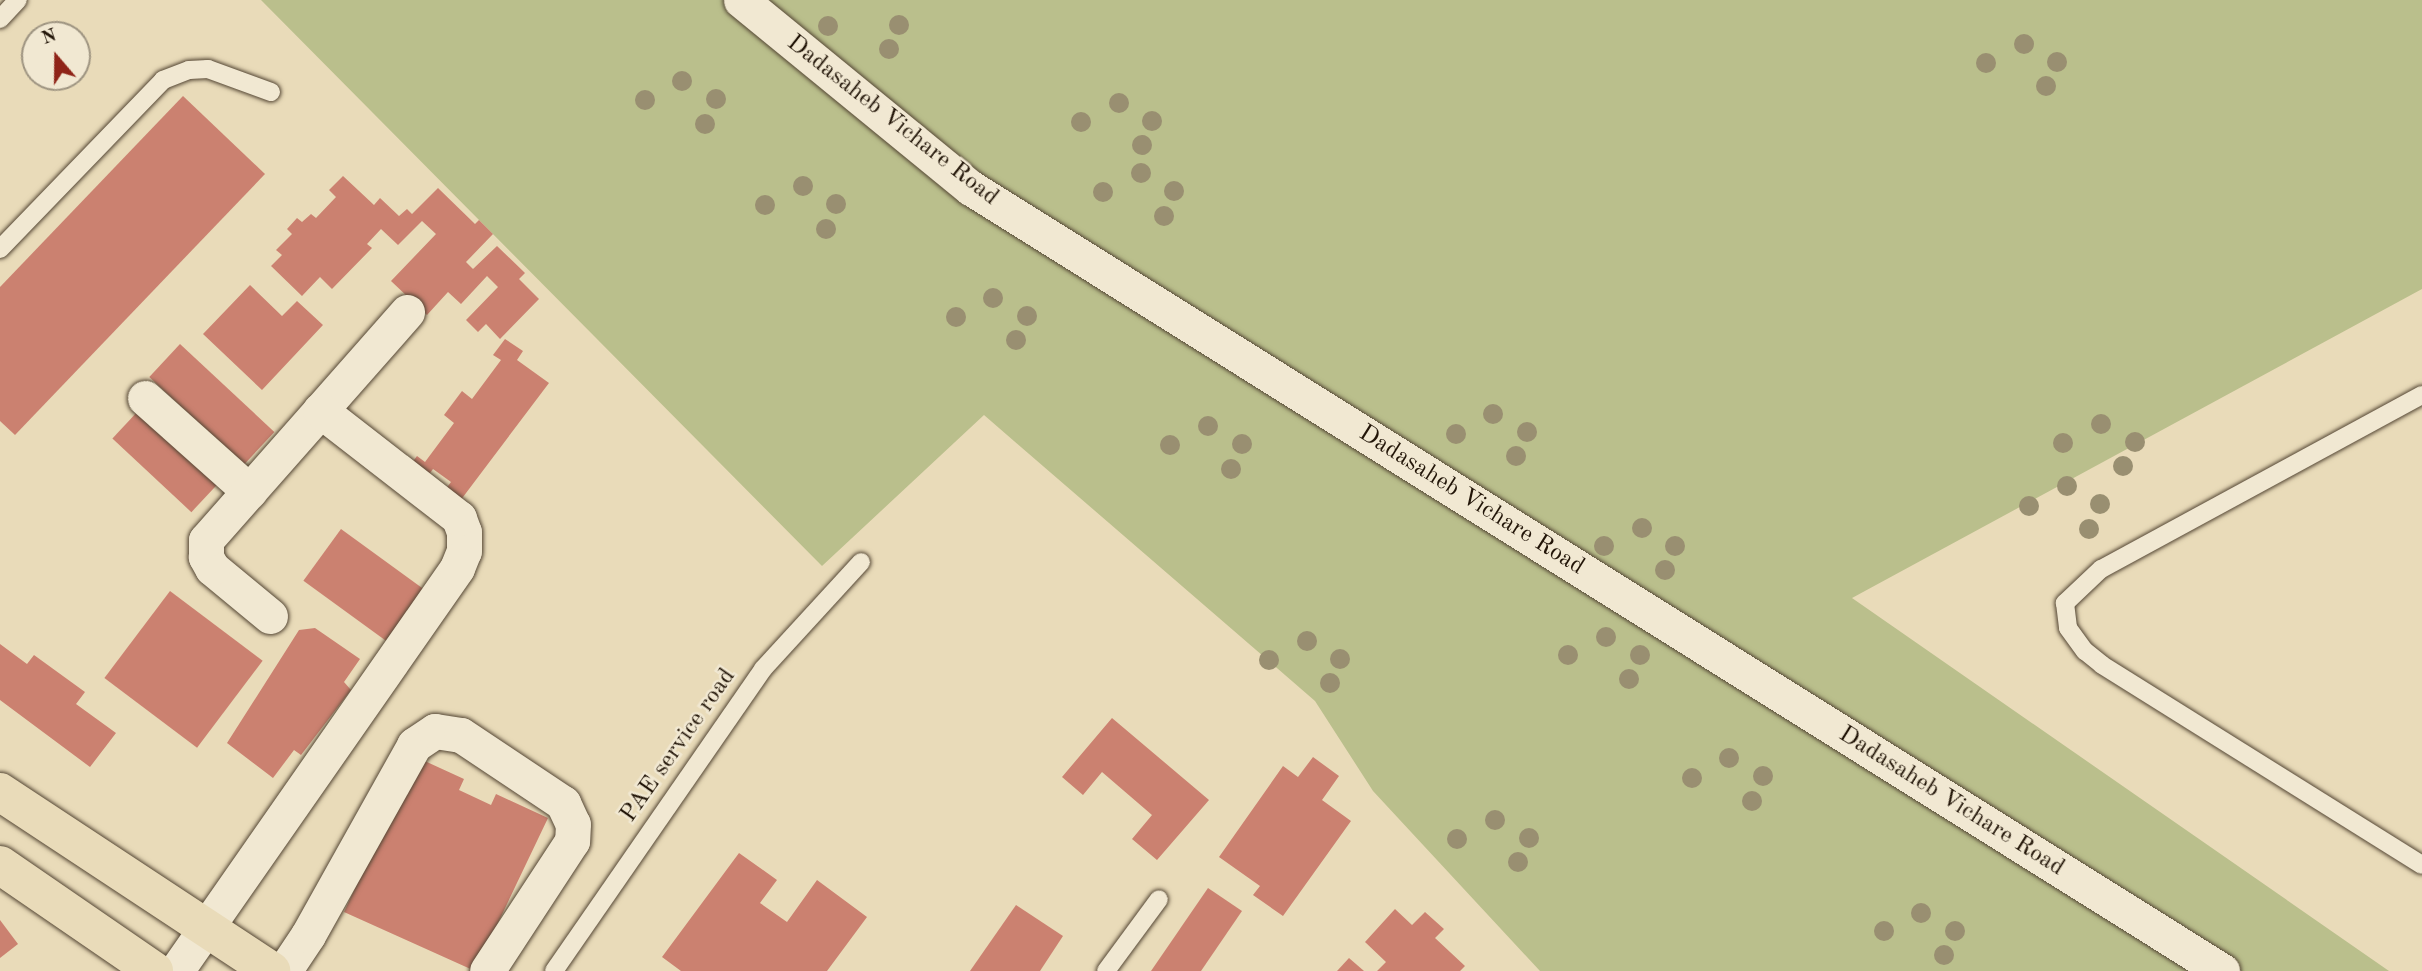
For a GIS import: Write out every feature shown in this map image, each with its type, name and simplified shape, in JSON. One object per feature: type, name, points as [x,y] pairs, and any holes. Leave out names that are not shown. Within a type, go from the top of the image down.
[{"type":"main road","points":[[0,792],[271,971]]},
{"type":"main road","points":[[0,865],[154,971]]},
{"type":"street","name":"Dadasaheb Vichare Road","points":[[741,0],[971,188],[2222,971]]},
{"type":"street","points":[[270,616],[212,568],[204,548],[206,540],[407,312]]},
{"type":"street","points":[[145,398],[249,491]]},
{"type":"street","points":[[176,971],[457,568],[464,551],[464,532],[459,518],[320,410]]},
{"type":"street","points":[[284,971],[308,934],[414,745],[435,731],[461,735],[563,803],[573,824],[572,841],[487,971]]},
{"type":"lane","points":[[0,19],[18,0]]},
{"type":"lane","points":[[0,249],[163,80],[189,70],[208,69],[271,92]]},
{"type":"lane","points":[[2422,395],[2101,569],[2065,603],[2068,628],[2085,652],[2102,665],[2422,865]]},
{"type":"lane","name":"PAE service road","points":[[554,971],[763,669],[861,562]]},
{"type":"lane","points":[[1106,971],[1159,899]]},
{"type":"green space","points":[[261,0],[2422,0],[2422,289],[1852,598],[2389,971],[1540,971],[1373,791],[1315,701],[984,415],[822,566]]},
{"type":"building","points":[[183,96],[265,174],[15,435],[0,421],[0,287]]},
{"type":"building","points":[[343,176],[374,205],[380,198],[399,216],[407,209],[412,214],[438,188],[475,224],[479,220],[493,234],[466,262],[473,269],[497,246],[525,273],[519,279],[539,299],[500,339],[486,324],[478,332],[466,320],[498,287],[487,276],[461,304],[448,292],[427,315],[391,281],[436,234],[422,221],[398,245],[381,229],[367,244],[372,248],[332,289],[320,277],[302,296],[271,266],[282,255],[276,250],[292,234],[287,229],[297,218],[302,222],[311,214],[316,218],[336,197],[329,190]]},
{"type":"building","points":[[250,285],[282,316],[297,301],[323,325],[262,390],[203,334]]},
{"type":"building","points":[[505,339],[523,351],[517,360],[549,383],[460,501],[445,490],[451,482],[433,469],[425,480],[408,468],[417,456],[425,462],[454,423],[444,415],[462,391],[472,399],[501,360],[493,355]]},
{"type":"building","points":[[180,344],[274,432],[244,465],[149,377]]},
{"type":"building","points":[[139,410],[218,484],[191,512],[112,439]]},
{"type":"building","points":[[341,529],[424,589],[386,641],[303,581]]},
{"type":"building","points":[[170,591],[263,661],[197,748],[104,678]]},
{"type":"building","points":[[315,628],[360,659],[344,682],[351,690],[301,755],[294,750],[273,778],[227,743],[299,630]]},
{"type":"building","points":[[0,644],[27,664],[34,655],[85,692],[76,704],[116,733],[90,767],[0,700]]},
{"type":"building","points":[[1112,718],[1209,800],[1157,860],[1132,839],[1152,815],[1102,772],[1083,795],[1062,777]]},
{"type":"building","points":[[416,757],[464,779],[459,790],[491,805],[496,794],[548,818],[475,971],[344,912]]},
{"type":"building","points":[[1313,757],[1339,776],[1322,800],[1351,821],[1283,916],[1253,895],[1260,886],[1219,857],[1283,766],[1298,777]]},
{"type":"building","points":[[739,853],[777,880],[760,903],[787,922],[817,880],[867,917],[827,971],[681,971],[662,957]]},
{"type":"building","points":[[1208,888],[1242,911],[1201,971],[1151,971]]},
{"type":"building","points":[[1016,905],[1063,936],[1040,971],[970,971]]},
{"type":"building","points":[[1395,909],[1412,925],[1425,912],[1444,929],[1435,938],[1465,966],[1460,971],[1377,971],[1386,962],[1365,942]]},
{"type":"building","points":[[0,920],[18,944],[0,958]]},
{"type":"building","points":[[1349,958],[1364,971],[1337,971]]}]
